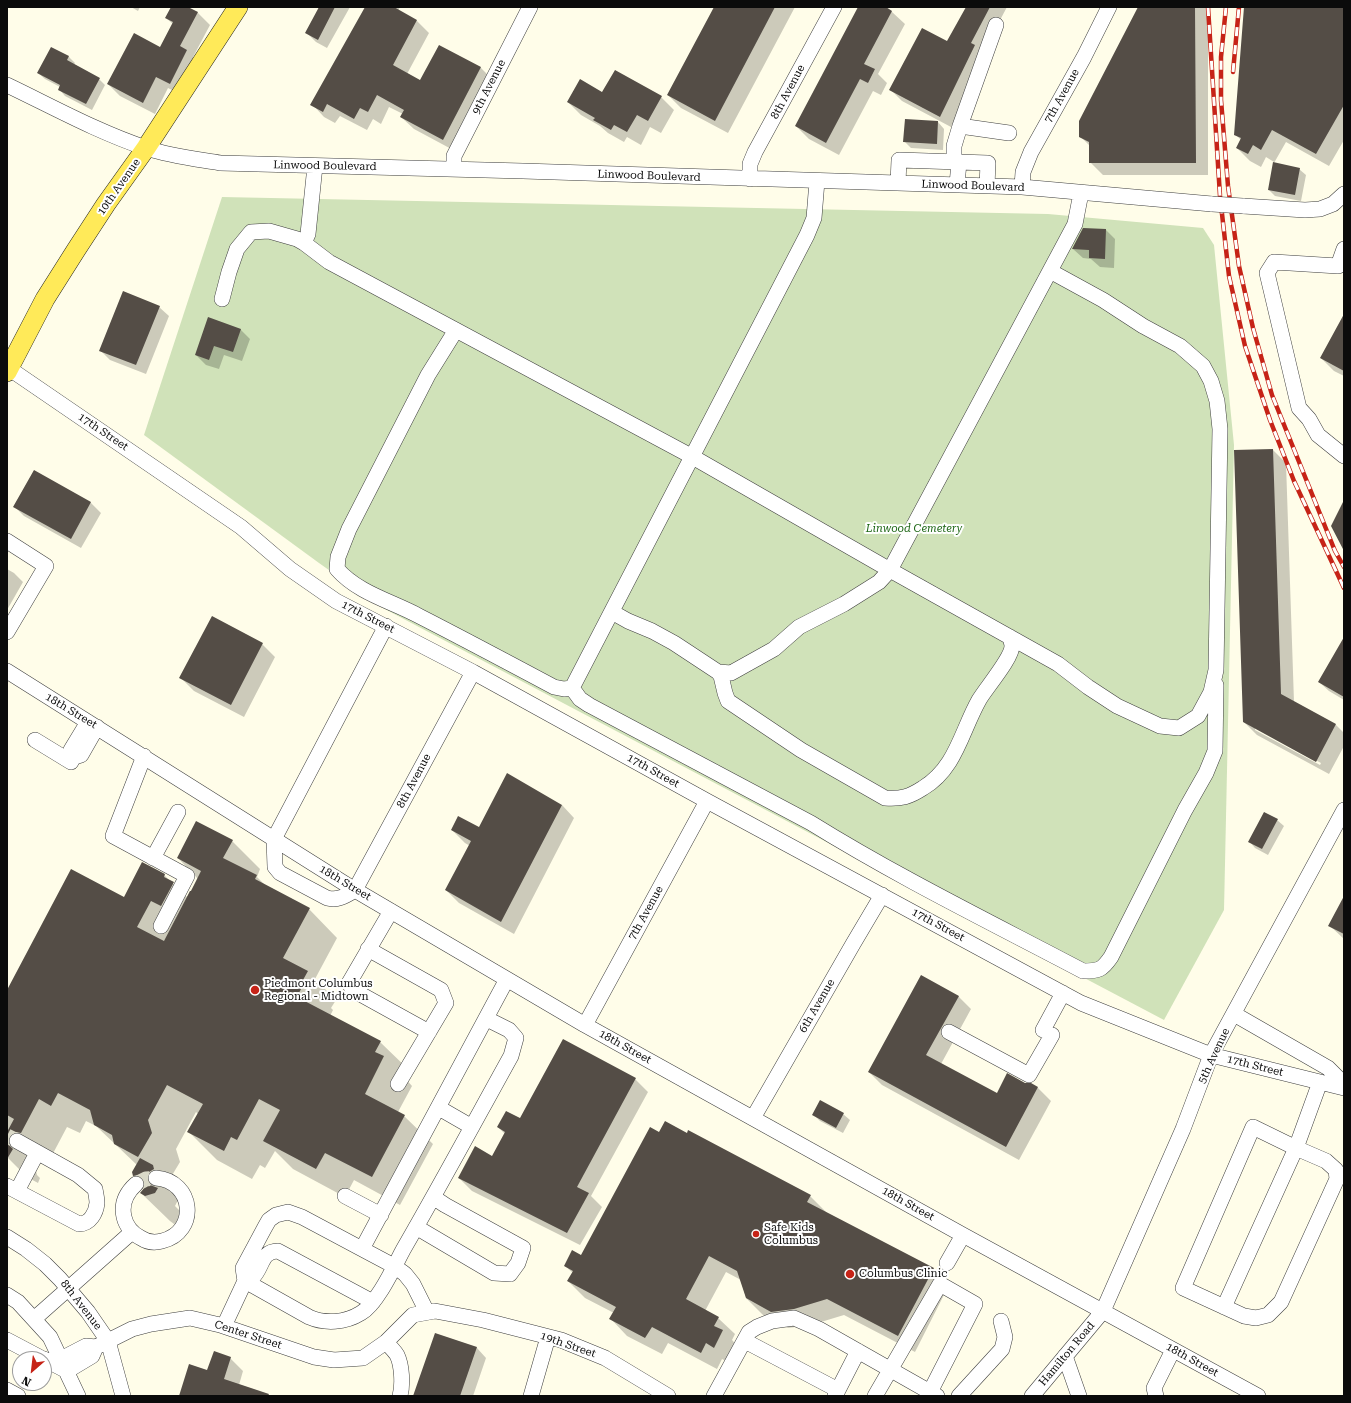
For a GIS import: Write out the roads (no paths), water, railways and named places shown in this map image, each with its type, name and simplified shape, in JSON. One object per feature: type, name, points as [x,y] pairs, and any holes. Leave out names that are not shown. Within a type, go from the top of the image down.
[{"type":"main road","name":"10th Avenue","points":[[8,369],[45,299],[76,250],[106,204],[146,148],[238,7]]},
{"type":"street","name":"8th Avenue","points":[[750,179],[750,164],[755,152],[834,7]]},
{"type":"street","name":"7th Avenue","points":[[1022,187],[1023,172],[1031,152],[1084,57],[1109,7]]},
{"type":"street","name":"9th Avenue","points":[[454,169],[454,156],[524,9]]},
{"type":"street","points":[[958,185],[954,146],[996,25]]},
{"type":"street","name":"Linwood Boulevard","points":[[7,85],[95,127],[146,148],[184,158],[220,163],[1022,187],[1212,204],[1305,210],[1320,209],[1332,204],[1344,194]]},
{"type":"street","points":[[960,126],[1009,133]]},
{"type":"street","points":[[898,183],[899,160],[988,163],[987,186]]},
{"type":"street","points":[[304,243],[308,234],[315,166]]},
{"type":"street","points":[[572,688],[691,456],[807,235],[814,218],[817,181]]},
{"type":"street","points":[[718,672],[731,673],[774,649],[799,627],[844,604],[879,582],[890,570],[1075,224],[1081,192]]},
{"type":"street","points":[[222,299],[237,249],[251,232],[269,231],[297,239],[329,262],[691,456],[1058,664],[1088,687],[1117,706],[1160,726],[1180,728],[1198,716],[1210,692],[1216,670]]},
{"type":"street","points":[[1344,248],[1338,266],[1274,262],[1268,272],[1299,408],[1309,419],[1318,435],[1344,456]]},
{"type":"street","points":[[572,688],[580,699],[589,705],[811,823],[940,896],[1083,971],[1096,971],[1104,967],[1111,957],[1185,810],[1206,773],[1215,751],[1220,429],[1217,401],[1211,381],[1203,366],[1180,346],[1143,326],[1103,300],[1050,271]]},
{"type":"street","points":[[456,330],[428,375],[349,529],[338,557],[338,569],[346,579],[365,590],[417,615],[554,687],[564,689],[572,688]]},
{"type":"street","name":"17th Street","points":[[8,369],[241,527],[290,569],[336,600],[473,672],[707,801],[1081,1003],[1211,1055],[1344,1088]]},
{"type":"street","points":[[7,541],[46,566],[7,632]]},
{"type":"street","points":[[612,612],[674,643],[718,672],[721,676],[728,701],[801,750],[885,798],[900,799],[916,793],[931,783],[946,768],[955,753],[971,714],[980,698],[1004,664],[1012,647],[1010,637]]},
{"type":"street","points":[[355,890],[343,898],[334,900],[327,898],[280,873],[275,867],[274,839],[386,626]]},
{"type":"street","name":"18th Street","points":[[7,671],[355,890],[585,1025],[963,1235],[1258,1396]]},
{"type":"street","name":"8th Avenue","points":[[355,890],[473,672]]},
{"type":"street","points":[[35,740],[71,762],[74,758],[80,755],[93,725]]},
{"type":"street","points":[[144,756],[113,836],[187,876],[161,926]]},
{"type":"street","name":"7th Avenue","points":[[585,1025],[707,801]]},
{"type":"street","name":"5th Avenue","points":[[1103,1311],[1183,1129],[1211,1055],[1344,810]]},
{"type":"street","points":[[153,858],[178,812]]},
{"type":"street","name":"6th Avenue","points":[[753,1118],[882,895]]},
{"type":"street","points":[[391,911],[349,983],[353,990],[429,1032]]},
{"type":"street","points":[[368,949],[441,990],[446,1003],[398,1084]]},
{"type":"street","points":[[362,1249],[507,979]]},
{"type":"street","points":[[949,1032],[1029,1076],[1048,1033],[1063,993]]},
{"type":"street","points":[[1234,1014],[1328,1068],[1344,1084]]},
{"type":"street","points":[[245,1281],[309,1317],[322,1322],[338,1322],[353,1317],[361,1313],[373,1302],[511,1056],[516,1038],[509,1030],[486,1019]]},
{"type":"street","points":[[1224,1307],[1296,1148],[1320,1082]]},
{"type":"street","points":[[439,1108],[472,1127]]},
{"type":"street","points":[[1253,1128],[1296,1148],[1326,1161],[1336,1170],[1337,1179],[1281,1302],[1268,1315],[1256,1318],[1244,1316],[1184,1288],[1253,1128]]},
{"type":"street","points":[[16,1141],[78,1175],[95,1190],[97,1203],[94,1214],[85,1224],[79,1224],[12,1189],[37,1153]]},
{"type":"street","points":[[136,1184],[129,1191],[124,1204],[124,1219],[132,1232],[144,1240],[159,1242],[168,1240],[181,1230],[187,1215],[187,1206],[181,1191],[176,1185],[169,1180],[156,1178]]},
{"type":"street","points":[[346,1196],[380,1215]]},
{"type":"street","points":[[416,1227],[494,1273],[510,1274],[518,1263],[523,1248],[433,1197]]},
{"type":"street","points":[[224,1326],[245,1281],[243,1268],[269,1220],[276,1215],[288,1212],[302,1217],[394,1266],[405,1274],[413,1284],[427,1312],[413,1315],[386,1342],[399,1361],[401,1372],[400,1396]]},
{"type":"street","points":[[34,1319],[132,1232]]},
{"type":"street","points":[[947,1263],[963,1235]]},
{"type":"street","name":"8th Avenue","points":[[7,1237],[26,1249],[45,1264],[69,1288],[88,1312],[123,1396]]},
{"type":"street","points":[[245,1281],[253,1277],[268,1254],[273,1251],[278,1251],[373,1302]]},
{"type":"street","points":[[714,1396],[749,1332],[757,1327],[772,1322],[794,1318],[819,1329],[891,1369],[931,1395],[975,1304],[940,1284],[891,1369],[875,1396]]},
{"type":"street","points":[[7,1295],[18,1302],[50,1337],[78,1396]]},
{"type":"street","name":"19th Street","points":[[427,1312],[435,1311],[483,1320],[561,1340],[605,1358],[668,1396]]},
{"type":"street","name":"Hamilton Road","points":[[1032,1396],[1103,1311]]},
{"type":"street","name":"Center Street","points":[[64,1365],[86,1346],[102,1344],[132,1329],[151,1324],[190,1318],[224,1326],[314,1357],[334,1360],[363,1358],[386,1342]]},
{"type":"street","points":[[958,1396],[1002,1349],[1005,1337],[1001,1322]]},
{"type":"street","points":[[531,1396],[548,1337]]},
{"type":"street","points":[[7,1340],[28,1351]]},
{"type":"street","points":[[745,1341],[836,1393],[858,1351]]},
{"type":"street","points":[[1156,1396],[1154,1388],[1173,1350]]},
{"type":"street","points":[[1065,1356],[1079,1396]]},
{"type":"street","points":[[52,1361],[64,1365]]},
{"type":"street","points":[[7,1390],[18,1396]]},
{"type":"tunnel","points":[[7,1136],[17,1141]]},
{"type":"tunnel","points":[[136,1184],[146,1179],[156,1178]]},
{"type":"railway","points":[[1208,7],[1220,196],[1229,276],[1245,346],[1270,420],[1294,481],[1344,588]]},
{"type":"railway","points":[[1226,7],[1221,57],[1221,100],[1228,186],[1239,266],[1253,328],[1272,395],[1335,551],[1344,567]]},
{"type":"railway","points":[[1233,72],[1239,7]]},
{"type":"place","name":"Piedmont Columbus Regional - Midtown","points":[[255,990]]},
{"type":"place","name":"Safe Kids Columbus","points":[[756,1234]]},
{"type":"place","name":"Columbus Clinic","points":[[850,1274]]},
{"type":"park label","name":"Linwood Cemetery","points":[[914,529]]}]
